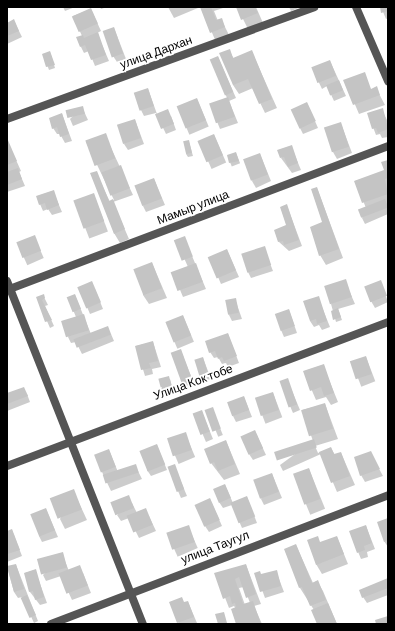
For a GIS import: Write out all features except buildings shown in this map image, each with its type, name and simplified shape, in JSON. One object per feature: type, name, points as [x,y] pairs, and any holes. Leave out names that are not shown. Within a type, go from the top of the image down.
[{"type":"street","name":"улица Дархан","points":[[7,119],[314,7]]},
{"type":"street","points":[[356,7],[388,81]]},
{"type":"street","name":"Мамыр улица","points":[[8,287],[388,146]]},
{"type":"street","points":[[8,287],[143,624]]},
{"type":"street","name":"Улица Кок тобе","points":[[7,466],[70,440],[388,322]]},
{"type":"street","name":"улица Таугул","points":[[51,624],[130,592],[388,495]]}]
